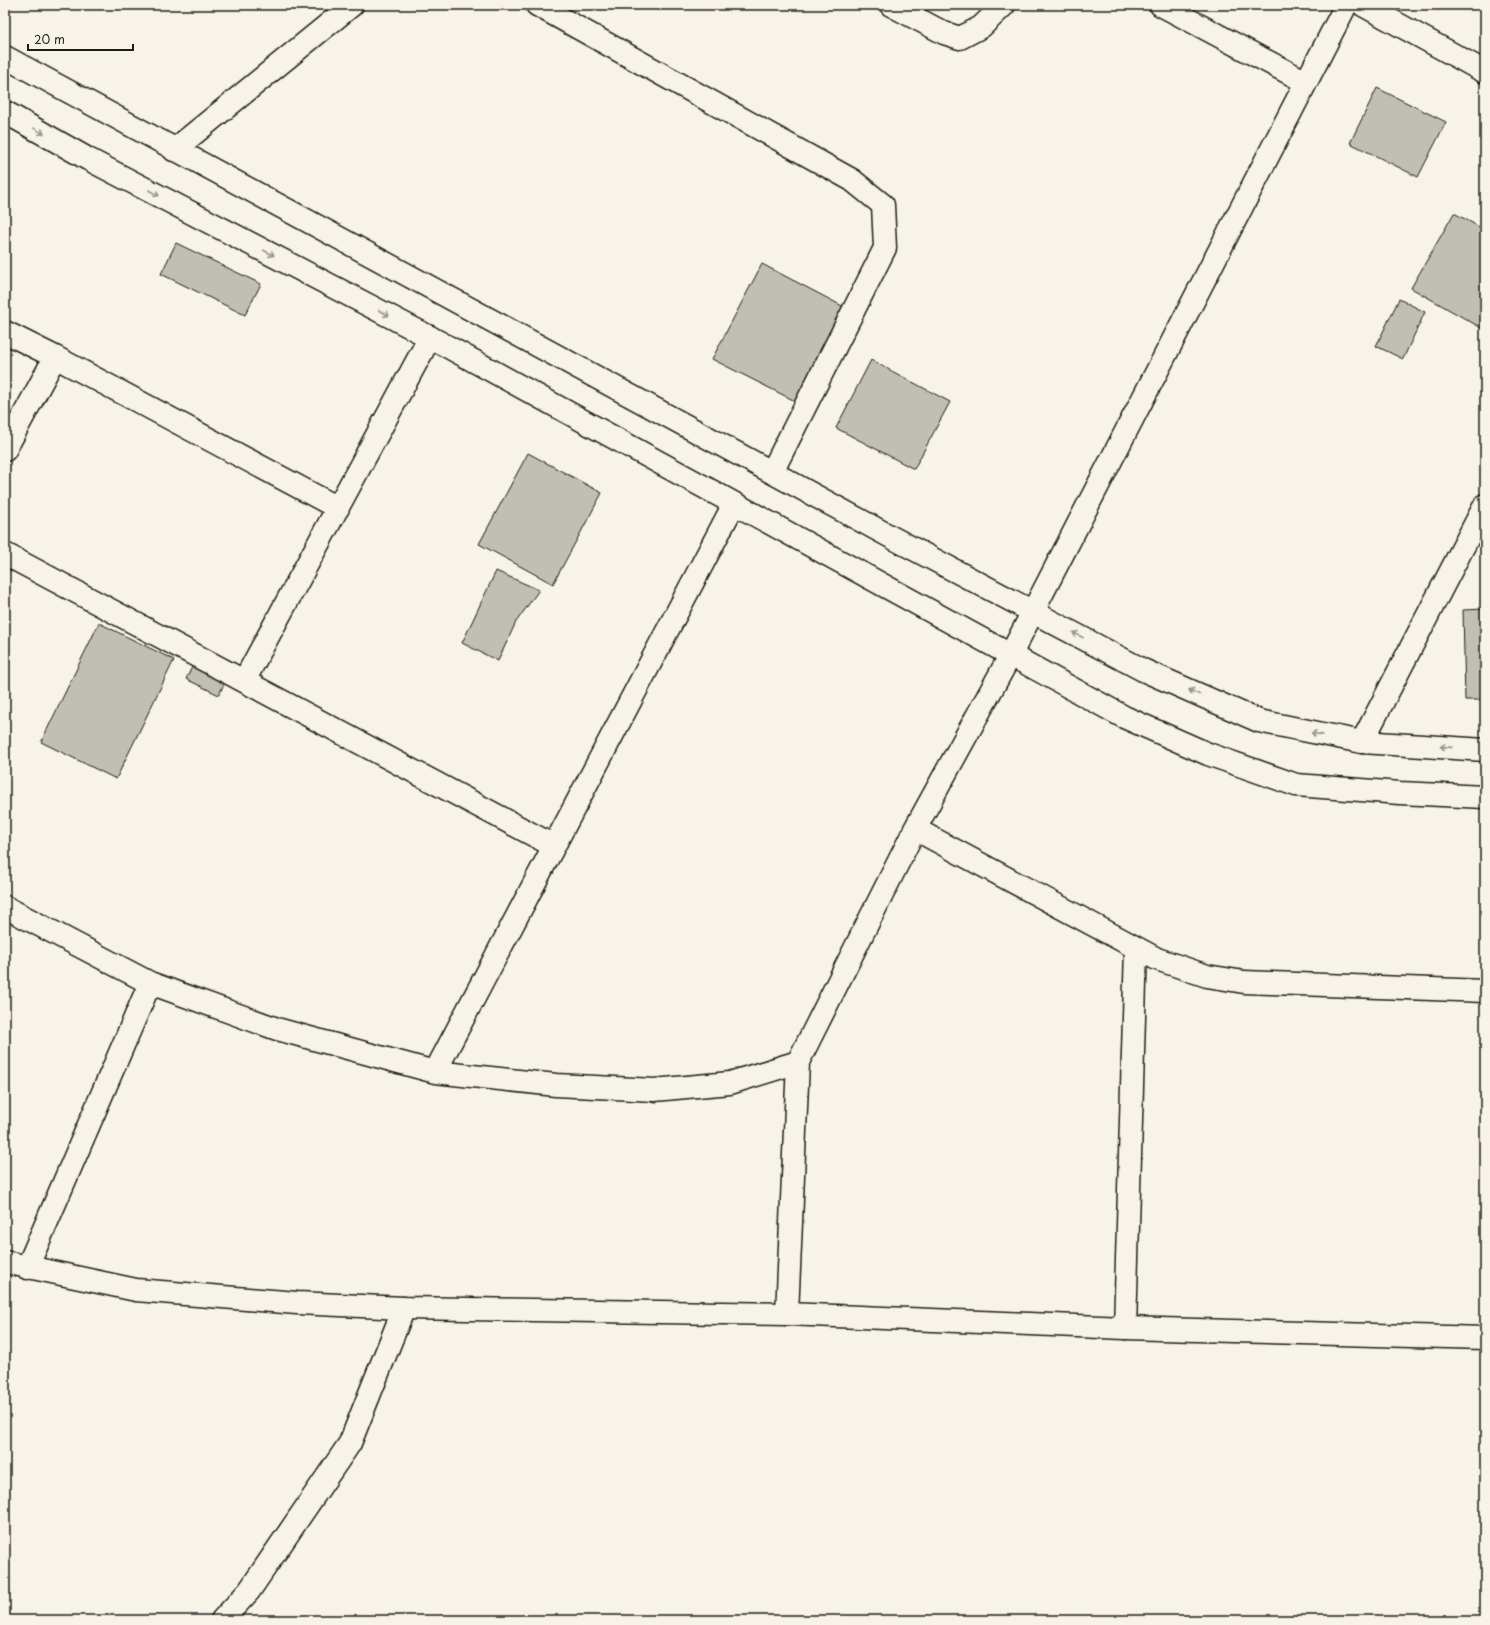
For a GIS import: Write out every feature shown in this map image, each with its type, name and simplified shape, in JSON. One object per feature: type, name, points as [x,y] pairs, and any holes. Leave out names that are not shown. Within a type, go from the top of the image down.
[{"type":"street","points":[[174,150],[352,5]]},
{"type":"street","points":[[537,5],[852,180],[883,204],[885,248],[772,472]]},
{"type":"street","points":[[891,5],[944,34],[960,38],[982,27],[1004,5]]},
{"type":"street","points":[[1161,5],[1306,82]]},
{"type":"street","points":[[787,1314],[798,1062],[915,830],[1010,656],[1346,5]]},
{"type":"street","points":[[1363,5],[1485,72]]},
{"type":"street","points":[[5,57],[174,150],[1032,612],[1144,670],[1259,721],[1362,742],[1485,750]]},
{"type":"street","points":[[5,112],[88,159],[430,337],[1010,656],[1124,717],[1208,754],[1296,785],[1400,793],[1485,797]]},
{"type":"street","points":[[5,332],[55,357],[338,508]]},
{"type":"street","points":[[244,681],[430,337]]},
{"type":"street","points":[[5,450],[55,357]]},
{"type":"street","points":[[435,1072],[734,504]]},
{"type":"street","points":[[1362,742],[1485,505]]},
{"type":"street","points":[[5,554],[554,846]]},
{"type":"street","points":[[915,830],[1157,959],[1207,976],[1244,982],[1485,991]]},
{"type":"street","points":[[5,907],[150,983],[277,1029],[435,1072],[556,1086],[654,1090],[730,1083],[798,1062]]},
{"type":"street","points":[[1125,1328],[1136,948]]},
{"type":"street","points":[[27,1268],[150,983]]},
{"type":"street","points":[[5,1262],[27,1268],[136,1290],[297,1303],[404,1308],[787,1314],[1125,1328],[1485,1338]]},
{"type":"street","points":[[222,1620],[249,1591],[350,1443],[404,1308]]},
{"type":"building","points":[[1377,88],[1446,122],[1418,177],[1350,143]]},
{"type":"building","points":[[1454,213],[1485,230],[1485,330],[1411,288]]},
{"type":"building","points":[[176,243],[261,284],[245,315],[161,274]]},
{"type":"building","points":[[762,264],[848,309],[799,403],[712,359]]},
{"type":"building","points":[[1399,299],[1425,312],[1403,359],[1376,346]]},
{"type":"building","points":[[871,360],[950,402],[914,469],[836,428]]},
{"type":"building","points":[[528,453],[602,493],[553,584],[479,544]]},
{"type":"building","points":[[496,571],[539,590],[516,622],[498,661],[462,643]]},
{"type":"building","points":[[1485,609],[1485,700],[1465,700],[1463,610]]},
{"type":"building","points":[[99,623],[174,660],[116,779],[41,742]]},
{"type":"building","points":[[195,661],[227,677],[219,695],[186,679]]}]
